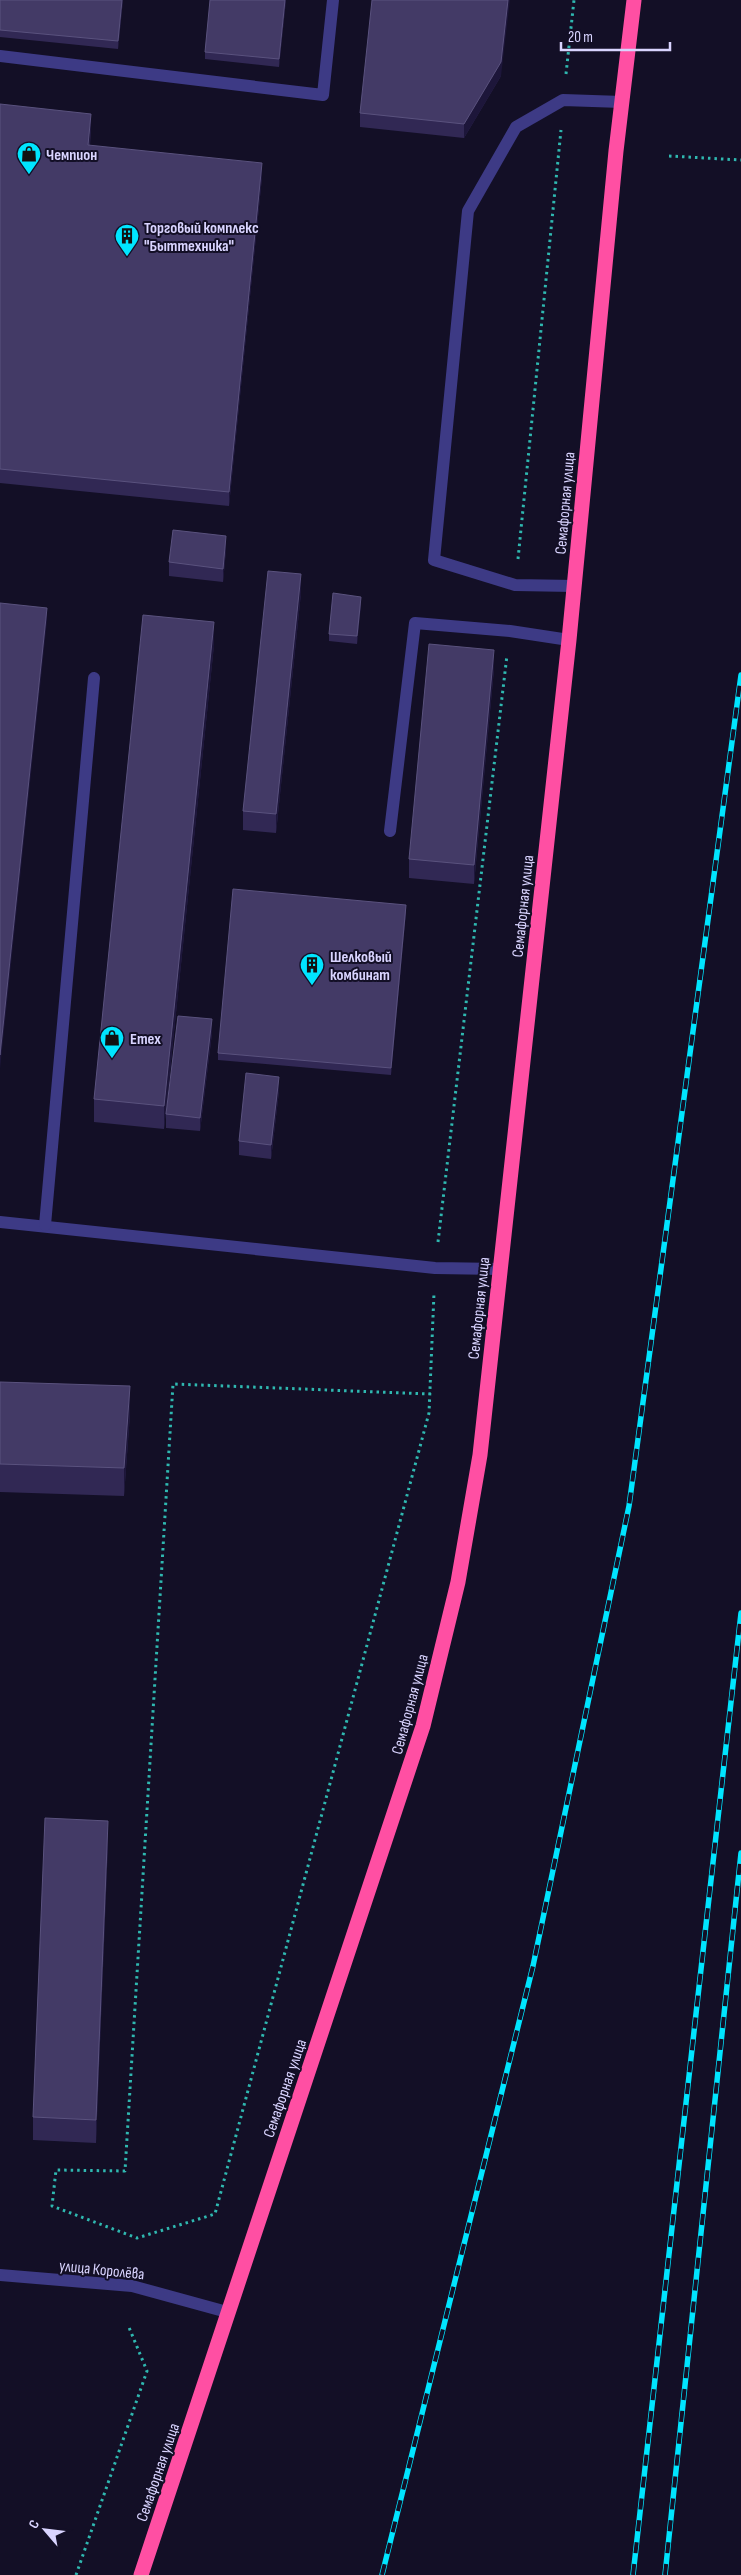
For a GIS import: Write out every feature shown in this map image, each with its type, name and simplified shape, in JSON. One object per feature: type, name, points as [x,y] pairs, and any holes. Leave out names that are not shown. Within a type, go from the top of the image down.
[{"type":"highway","name":"Семафорная улица","points":[[141,2575],[423,1726],[458,1582],[480,1455],[569,640],[622,102],[634,0]]},
{"type":"street","points":[[0,56],[323,95],[333,0]]},
{"type":"street","points":[[574,586],[515,585],[434,560],[468,211],[516,127],[563,100],[622,102]]},
{"type":"street","points":[[390,831],[415,622],[510,630],[569,640]]},
{"type":"street","points":[[45,1225],[94,678]]},
{"type":"street","points":[[0,1222],[45,1225],[434,1268],[500,1269]]},
{"type":"street","name":"улица Королёва","points":[[0,2275],[132,2286],[227,2312]]},
{"type":"path","points":[[515,585],[560,146]]},
{"type":"path","points":[[670,156],[741,160]]},
{"type":"path","points":[[431,1394],[173,1384],[125,2171],[56,2170],[52,2206],[137,2238],[215,2214],[426,1423],[431,1394],[434,1268],[510,630]]},
{"type":"path","points":[[76,2575],[147,2371],[128,2325]]},
{"type":"building","points":[[0,0],[122,0],[118,41],[0,30]]},
{"type":"building","points":[[210,0],[285,0],[279,59],[205,52]]},
{"type":"building","points":[[372,0],[508,0],[501,62],[464,124],[360,113]]},
{"type":"building","name":"Торговый комплекс \"Быттехника\"","points":[[0,104],[91,114],[88,145],[262,163],[229,492],[0,469]]},
{"type":"building","points":[[173,530],[226,536],[223,569],[169,562]]},
{"type":"building","points":[[268,571],[301,574],[276,814],[243,811]]},
{"type":"building","points":[[333,593],[361,597],[357,636],[329,634]]},
{"type":"building","points":[[0,603],[47,608],[0,1055]]},
{"type":"building","points":[[143,615],[214,622],[164,1106],[94,1099]]},
{"type":"building","points":[[429,644],[494,650],[474,865],[409,859]]},
{"type":"building","name":"Шелковый комбинат","points":[[233,889],[406,905],[391,1068],[218,1053]]},
{"type":"building","points":[[178,1016],[212,1019],[200,1118],[166,1114]]},
{"type":"building","points":[[246,1073],[279,1077],[271,1145],[239,1141]]},
{"type":"building","points":[[0,1382],[130,1386],[124,1468],[0,1464]]},
{"type":"building","points":[[45,1818],[108,1821],[96,2120],[33,2117]]},
{"type":"railway","points":[[382,2575],[533,1966],[629,1506],[741,675]]},
{"type":"railway","points":[[633,2575],[741,1613]]},
{"type":"railway","points":[[665,2575],[741,1853]]},
{"type":"place","name":"Чемпион","points":[[29,175]]},
{"type":"place","name":"Торговый комплекс \"Быттехника\"","points":[[127,257]]},
{"type":"place","name":"Шелковый комбинат","points":[[312,986]]},
{"type":"place","name":"Emex","points":[[112,1059]]}]
